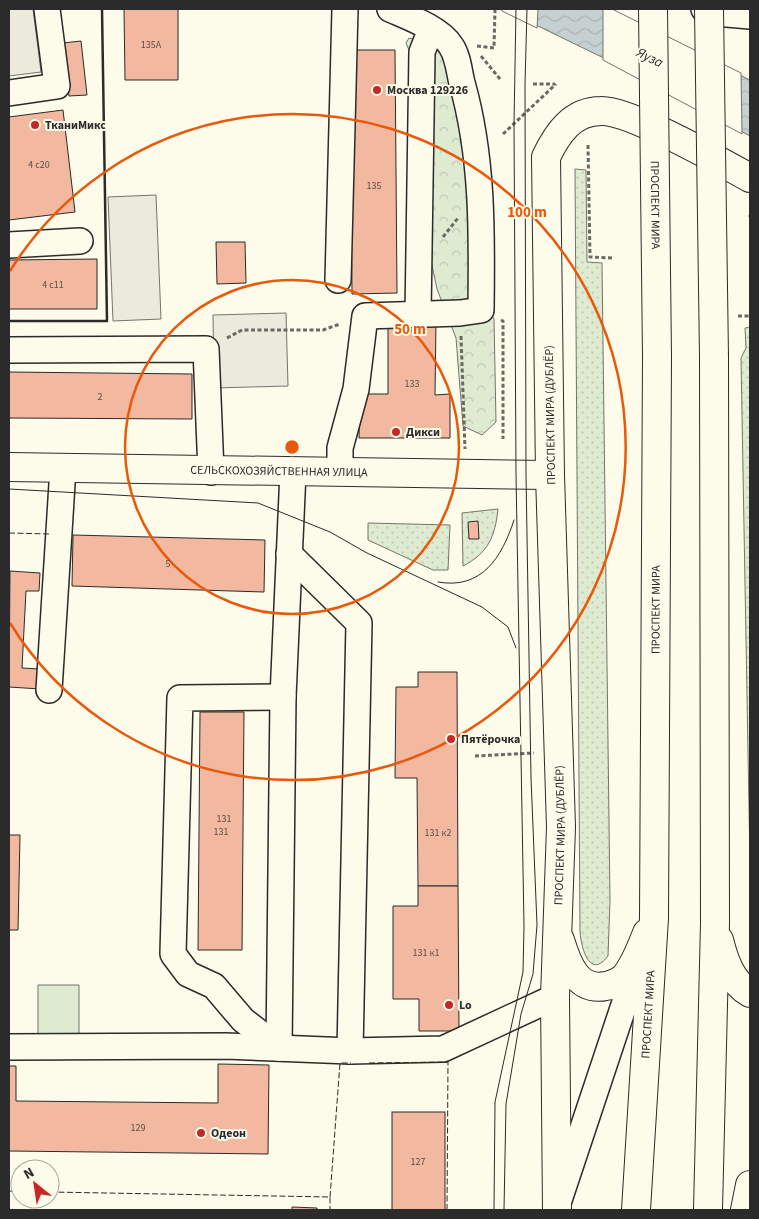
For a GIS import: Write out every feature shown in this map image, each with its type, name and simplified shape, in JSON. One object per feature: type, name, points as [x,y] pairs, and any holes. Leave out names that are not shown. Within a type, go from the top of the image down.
[{"type":"main road","name":"ПРОСПЕКТ МИРА","points":[[636,1210],[654,918],[657,357],[653,9]]},
{"type":"main road","points":[[708,1210],[715,923],[714,357],[709,9]]},
{"type":"main road","name":"ПРОСПЕКТ МИРА (ДУБЛЁР)","points":[[557,1209],[554,998],[561,827],[550,476],[546,157],[555,137],[566,124],[583,115],[600,111],[635,120],[750,178]]},
{"type":"main road","name":"СЕЛЬСКОХОЗЯЙСТВЕННАЯ УЛИЦА","points":[[9,467],[211,472],[340,472],[550,476]]},
{"type":"main road","name":"ПРОСПЕКТ МИРА (ДУБЛЁР)","points":[[557,914],[560,940],[568,964],[578,979],[589,986],[601,987],[613,984],[623,978],[635,961],[654,918]]},
{"type":"main road","points":[[715,923],[725,962],[738,982],[750,993]]},
{"type":"main road","points":[[745,1210],[750,1185]]},
{"type":"street","points":[[9,93],[57,86],[47,9]]},
{"type":"street","points":[[338,280],[345,9]]},
{"type":"street","points":[[340,472],[340,448],[356,389],[365,316],[460,313],[481,310],[482,229],[480,190],[471,113],[456,58],[451,46],[431,29],[390,9]]},
{"type":"street","points":[[704,9],[715,13],[750,16]]},
{"type":"street","points":[[418,315],[422,52],[431,29]]},
{"type":"street","points":[[9,245],[80,242]]},
{"type":"street","points":[[9,350],[206,349],[211,472]]},
{"type":"street","points":[[49,690],[63,468]]},
{"type":"street","points":[[279,1048],[283,697],[293,472]]},
{"type":"street","points":[[289,554],[359,623],[350,1051]]},
{"type":"street","points":[[279,1048],[243,1020],[214,986],[188,974],[172,954],[180,698],[283,697]]},
{"type":"street","points":[[557,1209],[654,918]]},
{"type":"street","points":[[9,1047],[226,1046],[350,1051],[442,1049],[554,998]]},
{"type":"path","points":[[472,46],[494,48],[496,9]]},
{"type":"path","points":[[503,134],[556,84],[533,84]]},
{"type":"path","points":[[588,145],[590,257],[614,258]]},
{"type":"path","points":[[419,267],[480,190]]},
{"type":"path","points":[[460,313],[465,450]]},
{"type":"path","points":[[206,349],[242,330],[323,330],[365,316]]},
{"type":"path","points":[[738,316],[750,316]]},
{"type":"path","points":[[503,438],[504,321]]},
{"type":"path","points":[[475,756],[537,752]]},
{"type":"green space","points":[[409,38],[436,45],[473,72],[473,282],[494,319],[496,422],[482,435],[463,426],[456,338],[437,289],[427,242],[428,95],[406,43]]},
{"type":"green space","points":[[575,169],[586,170],[587,262],[602,263],[610,901],[608,956],[596,965],[587,959],[580,932]]},
{"type":"green space","points":[[750,327],[750,864],[741,358],[746,348],[745,328]]},
{"type":"green space","points":[[498,509],[495,528],[489,543],[479,556],[463,566],[462,513]]},
{"type":"green space","points":[[368,523],[450,525],[448,570],[433,570],[368,540]]},
{"type":"green space","points":[[38,985],[79,985],[79,1036],[38,1037]]},
{"type":"shaded area","points":[[9,9],[33,9],[41,72],[9,76]]},
{"type":"shaded area","points":[[156,195],[161,319],[113,321],[108,197]]},
{"type":"shaded area","points":[[286,313],[288,386],[214,388],[213,315]]},
{"type":"water","name":"Яуза","points":[[503,9],[606,9],[750,80],[750,136],[614,63]]},
{"type":"pier","points":[[501,9],[538,9],[537,28],[502,11]]},
{"type":"pier","points":[[603,9],[612,9],[741,73],[742,134],[603,60]]},
{"type":"building","points":[[124,9],[178,9],[178,80],[125,80]]},
{"type":"building","points":[[81,41],[87,95],[69,96],[63,43]]},
{"type":"building","points":[[350,50],[395,50],[397,293],[352,294]]},
{"type":"building","points":[[63,110],[75,212],[9,220],[9,117]]},
{"type":"building","points":[[216,242],[245,242],[246,283],[217,284]]},
{"type":"building","points":[[97,259],[97,309],[9,309],[9,260]]},
{"type":"building","points":[[388,321],[436,321],[435,395],[450,394],[450,438],[359,438],[360,394],[388,394]]},
{"type":"building","points":[[9,372],[192,374],[192,419],[9,418]]},
{"type":"building","points":[[478,521],[479,539],[469,539],[468,522]]},
{"type":"building","points":[[73,535],[265,540],[264,592],[72,586]]},
{"type":"building","points":[[10,571],[40,573],[39,591],[26,591],[22,668],[40,669],[40,689],[9,687]]},
{"type":"building","points":[[418,672],[457,672],[458,886],[418,886],[417,778],[395,778],[396,687],[418,687]]},
{"type":"building","points":[[200,712],[244,712],[242,950],[198,950]]},
{"type":"building","points":[[9,835],[20,835],[18,930],[9,930]]},
{"type":"building","points":[[418,886],[458,886],[459,1031],[419,1031],[419,999],[393,999],[393,906],[418,906]]},
{"type":"building","points":[[218,1064],[269,1065],[268,1154],[9,1151],[9,1066],[16,1066],[16,1101],[218,1103]]},
{"type":"building","points":[[392,1112],[445,1112],[445,1210],[392,1210]]},
{"type":"building","points":[[292,1207],[317,1208],[317,1210],[292,1210]]},
{"type":"tram line","points":[[494,1210],[495,1102],[523,972],[524,926],[516,474],[514,124],[516,9]]},
{"type":"tram line","points":[[504,1210],[506,1104],[521,1014],[533,974],[537,925],[531,778],[526,474],[525,84],[527,9]]},
{"type":"tram line","points":[[9,489],[258,503],[330,532],[367,553],[482,607],[508,627],[516,648]]},
{"type":"tram line","points":[[438,582],[453,583],[467,581],[478,576],[488,568],[503,546],[514,520]]},
{"type":"fence","points":[[9,533],[51,534]]},
{"type":"fence","points":[[369,1063],[448,1062],[447,1210]]},
{"type":"fence","points":[[330,1197],[340,1063],[351,1063]]},
{"type":"fence","points":[[60,1192],[330,1197],[330,1210]]},
{"type":"wall","points":[[9,321],[107,321],[102,9]]},
{"type":"place","name":"Москва 129226","points":[[377,90]]},
{"type":"place","name":"ТканиМикс","points":[[35,125]]},
{"type":"place","name":"Дикси","points":[[396,432]]},
{"type":"place","name":"Пятёрочка","points":[[451,739]]},
{"type":"place","name":"Lo","points":[[449,1005]]},
{"type":"place","name":"Одеон","points":[[201,1133]]}]
